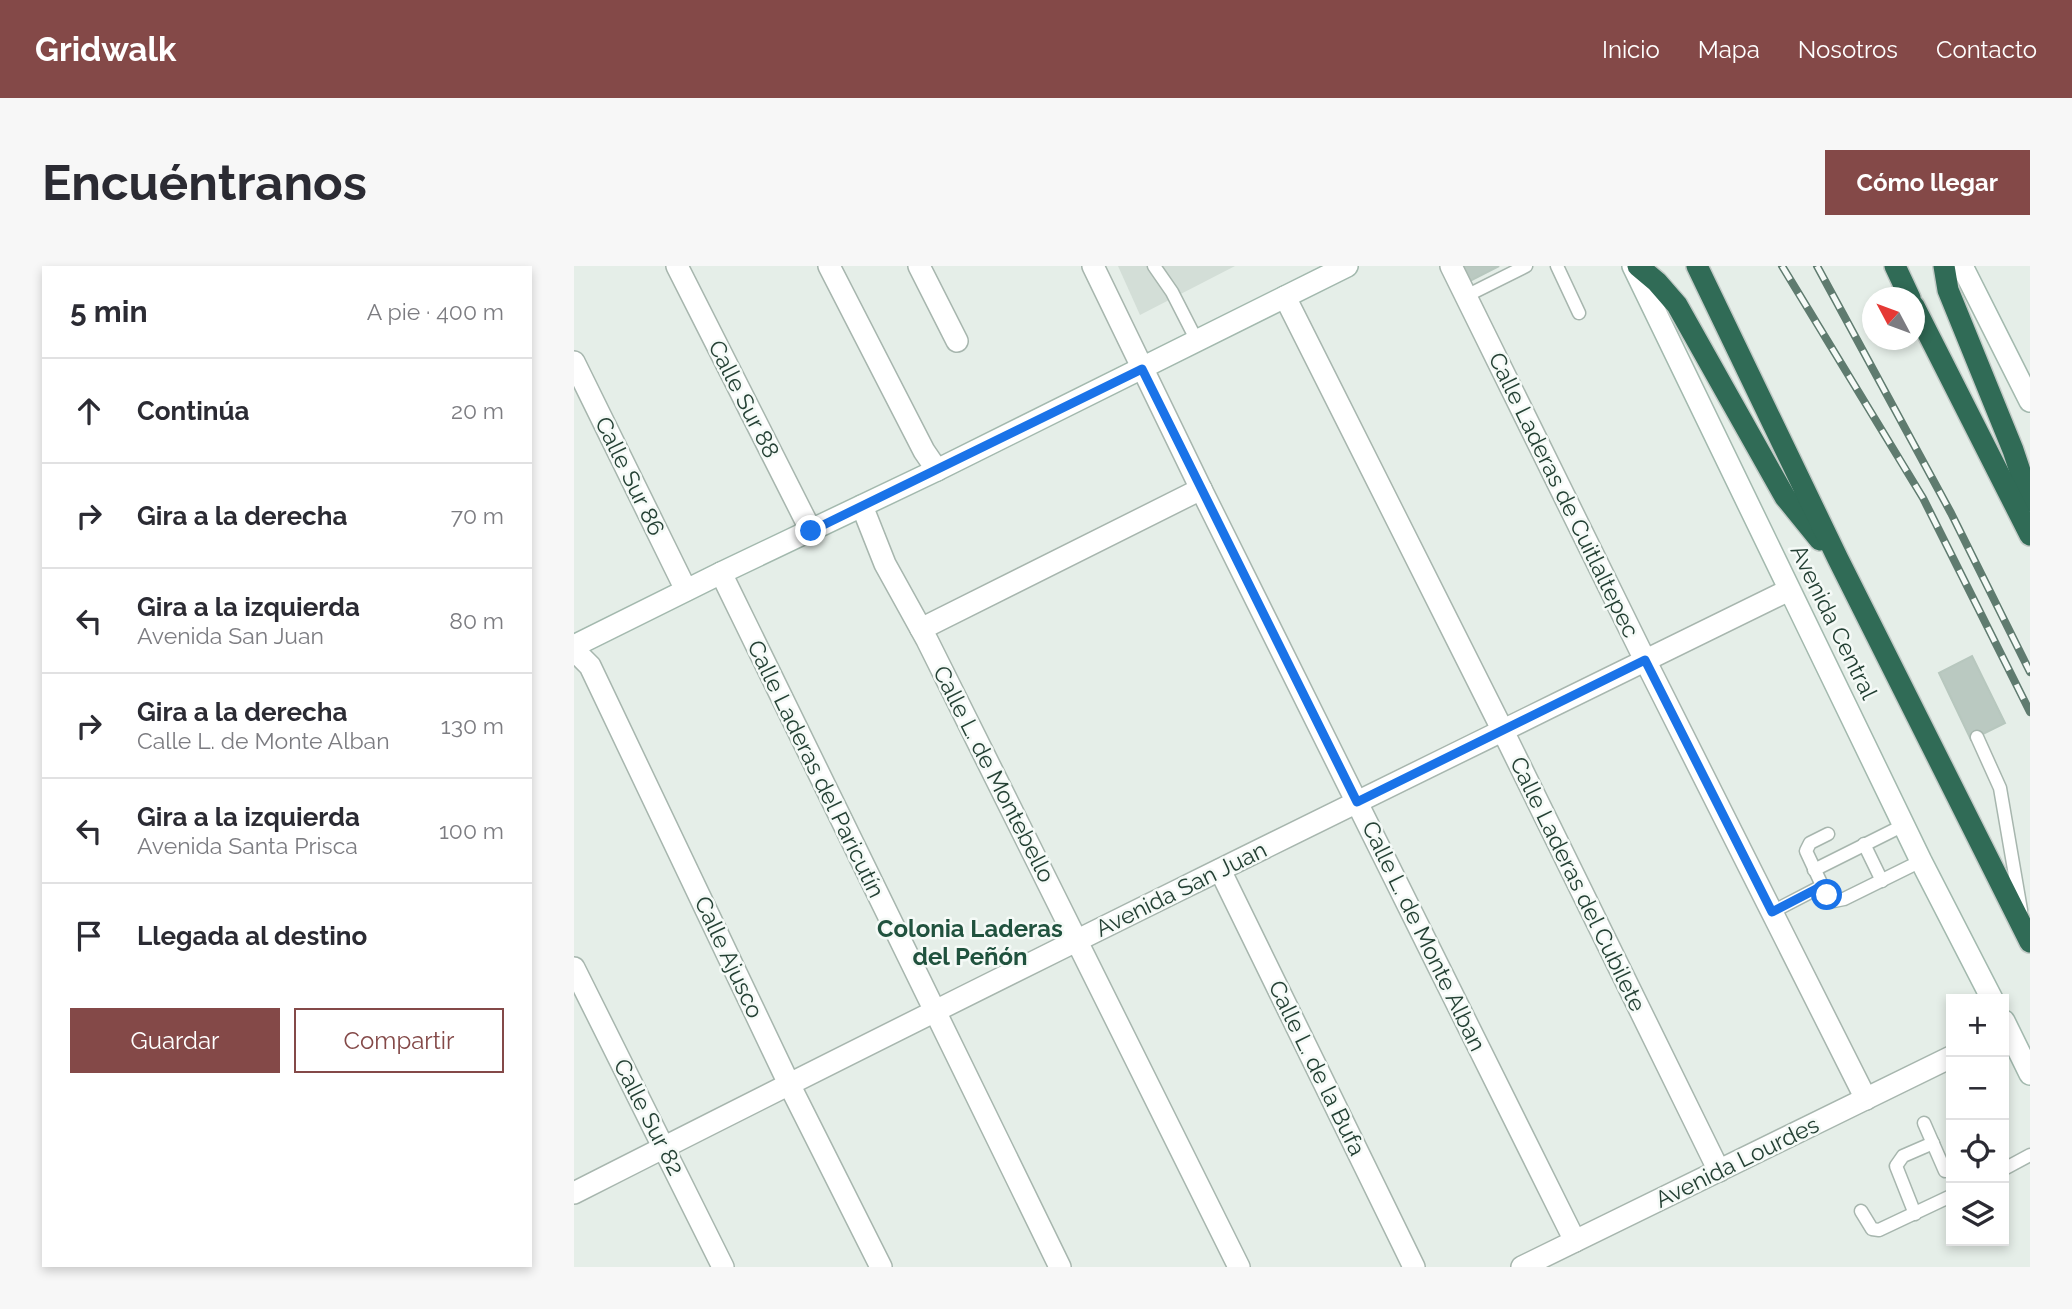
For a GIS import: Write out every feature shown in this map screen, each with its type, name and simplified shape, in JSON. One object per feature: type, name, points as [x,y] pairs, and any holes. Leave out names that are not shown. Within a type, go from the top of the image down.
[{"type":"highway","points":[[1636,266],[1657,282],[1677,305],[1786,497],[1815,535],[1838,559]]},
{"type":"highway","name":"Avenida Central","points":[[1697,266],[1838,559],[2027,937]]},
{"type":"highway","points":[[1895,266],[1905,287]]},
{"type":"highway","points":[[1944,266],[1948,290],[2013,450],[2030,500]]},
{"type":"highway","points":[[1925,328],[2030,535]]},
{"type":"street","name":"Calle Sur 88","points":[[677,266],[811,531]]},
{"type":"street","points":[[829,266],[937,470]]},
{"type":"street","points":[[919,266],[957,341]]},
{"type":"street","name":"Calle L. de Monte Alban","points":[[1093,266],[1575,1241]]},
{"type":"street","points":[[574,648],[686,590],[937,470],[1346,266]]},
{"type":"street","name":"Calle Laderas de Cuitlaltepec","points":[[1451,266],[1866,1099]]},
{"type":"street","name":"Avenida Central","points":[[1636,266],[1921,861],[1989,994]]},
{"type":"street","points":[[1962,266],[2030,401]]},
{"type":"street","name":"Calle Laderas del Cubilete","points":[[1285,297],[1502,729],[1719,1171]]},
{"type":"street","name":"Calle Sur 86","points":[[574,362],[686,590]]},
{"type":"street","points":[[921,629],[1201,489]]},
{"type":"street","name":"Calle L. de Montebello","points":[[862,506],[885,564],[921,629],[1240,1267]]},
{"type":"street","name":"Calle Laderas del Paricutín","points":[[721,573],[1059,1267]]},
{"type":"street","name":"Avenida San Juan","points":[[574,1193],[933,1011],[1502,729],[1790,590]]},
{"type":"street","name":"Calle Ajusco","points":[[574,648],[590,666],[789,1084],[881,1267]]},
{"type":"street","name":"Calle L. de la Bufa","points":[[1220,870],[1414,1267]]},
{"type":"street","name":"Calle Sur 82","points":[[574,968],[723,1267]]},
{"type":"street","points":[[2009,1033],[2030,1074]]},
{"type":"street","name":"Avenida Lourdes","points":[[1522,1267],[1946,1059]]},
{"type":"lane","points":[[1154,266],[1172,292],[1197,341]]},
{"type":"lane","points":[[1466,296],[1526,266]]},
{"type":"lane","points":[[1557,266],[1579,313]]},
{"type":"lane","points":[[1977,737],[2000,788],[2027,937]]},
{"type":"lane","points":[[1814,870],[1904,825]]},
{"type":"lane","points":[[1828,834],[1806,848],[1822,886],[1830,899],[1837,902],[1921,861]]},
{"type":"lane","points":[[1864,844],[1882,881]]},
{"type":"lane","points":[[1772,912],[1822,886]]},
{"type":"lane","points":[[1924,1123],[1945,1171]]},
{"type":"lane","points":[[1915,1214],[1896,1166],[1903,1156],[1933,1143]]},
{"type":"lane","points":[[2009,1166],[2030,1155]]},
{"type":"lane","points":[[1861,1210],[1872,1229],[1879,1230],[1946,1198]]},
{"type":"shaded area","points":[[1118,266],[1235,266],[1140,315]]},
{"type":"building","points":[[1462,266],[1499,266],[1470,281]]},
{"type":"building","points":[[1972,656],[2005,723],[1971,740],[1939,673]]},
{"type":"railway","points":[[1782,266],[1923,498],[2030,712]]},
{"type":"railway","points":[[1817,266],[1951,513],[2030,672]]},
{"type":"district","name":"Colonia Laderas del Peñón","points":[[970,943]]},
{"type":"route","points":[[811,531],[1142,369],[1357,802],[1645,660],[1772,912],[1822,886],[1827,895]]}]
